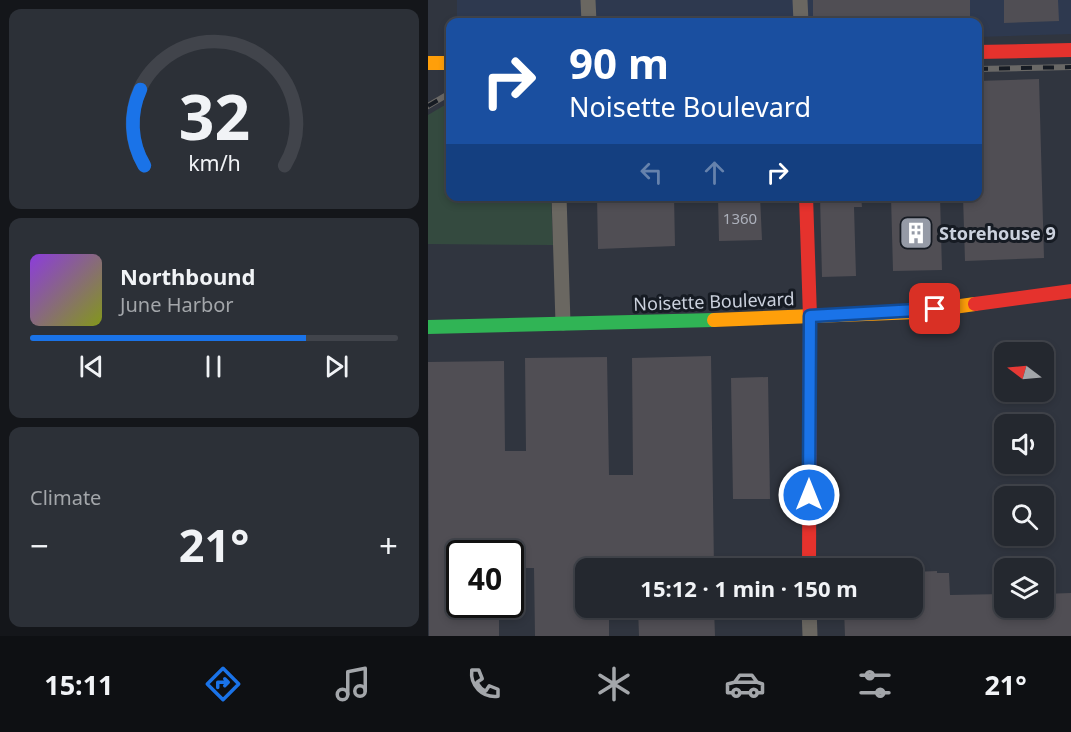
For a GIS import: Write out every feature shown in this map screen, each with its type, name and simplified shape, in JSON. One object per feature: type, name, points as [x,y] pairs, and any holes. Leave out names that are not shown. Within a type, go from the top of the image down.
[{"type":"street","points":[[588,0],[589,18]]},
{"type":"street","points":[[800,0],[801,18]]},
{"type":"street","points":[[982,52],[1072,50]]},
{"type":"street","points":[[428,63],[446,63]]},
{"type":"street","points":[[559,201],[563,323]]},
{"type":"street","points":[[806,201],[810,316],[809,558]]},
{"type":"street","name":"Noisette Boulevard","points":[[428,327],[918,312],[1072,291]]},
{"type":"street","points":[[809,618],[810,636]]},
{"type":"shaded area","points":[[457,0],[1071,0],[1071,34],[982,37],[982,18],[457,18]]},
{"type":"green space","points":[[446,104],[446,201],[551,201],[553,245],[428,244],[428,115]]},
{"type":"building","points":[[813,0],[970,0],[970,18],[813,18]]},
{"type":"building","points":[[1004,0],[1058,0],[1059,21],[1004,23]]},
{"type":"building","points":[[1039,79],[1044,258],[965,261],[963,201],[982,201],[982,81]]},
{"type":"building","points":[[597,201],[674,201],[675,246],[598,249]]},
{"type":"building","points":[[718,201],[760,201],[762,240],[719,241]]},
{"type":"building","points":[[820,201],[861,201],[862,207],[854,207],[856,276],[822,277]]},
{"type":"building","name":"Storehouse 9","points":[[891,201],[940,201],[942,270],[893,271]]},
{"type":"building","points":[[711,356],[714,558],[575,558],[575,618],[609,618],[609,636],[535,636],[534,568],[524,568],[524,540],[446,540],[446,618],[499,618],[499,636],[429,636],[428,362],[504,361],[505,451],[526,451],[525,358],[607,357],[609,475],[633,475],[632,358]]},
{"type":"building","points":[[768,377],[770,499],[733,499],[731,378]]},
{"type":"building","points":[[923,572],[949,573],[950,595],[994,594],[994,618],[1054,618],[1054,594],[1072,593],[1072,636],[845,636],[844,618],[923,618]]},
{"type":"building","points":[[638,618],[714,618],[715,636],[639,636]]},
{"type":"railway","points":[[982,69],[1072,67]]},
{"type":"railway","points":[[428,106],[446,95]]},
{"type":"traffic: fast","points":[[428,327],[714,320]]},
{"type":"traffic: slow","points":[[428,63],[446,63]]},
{"type":"traffic: slow","points":[[714,320],[918,312],[975,304]]},
{"type":"traffic: jam","points":[[982,52],[1072,50]]},
{"type":"traffic: jam","points":[[806,201],[810,317],[809,558]]},
{"type":"traffic: jam","points":[[975,304],[1072,291]]},
{"type":"place","name":"Storehouse 9","points":[[916,233]]},
{"type":"route","points":[[809,495],[810,316],[918,312],[935,309]]}]
